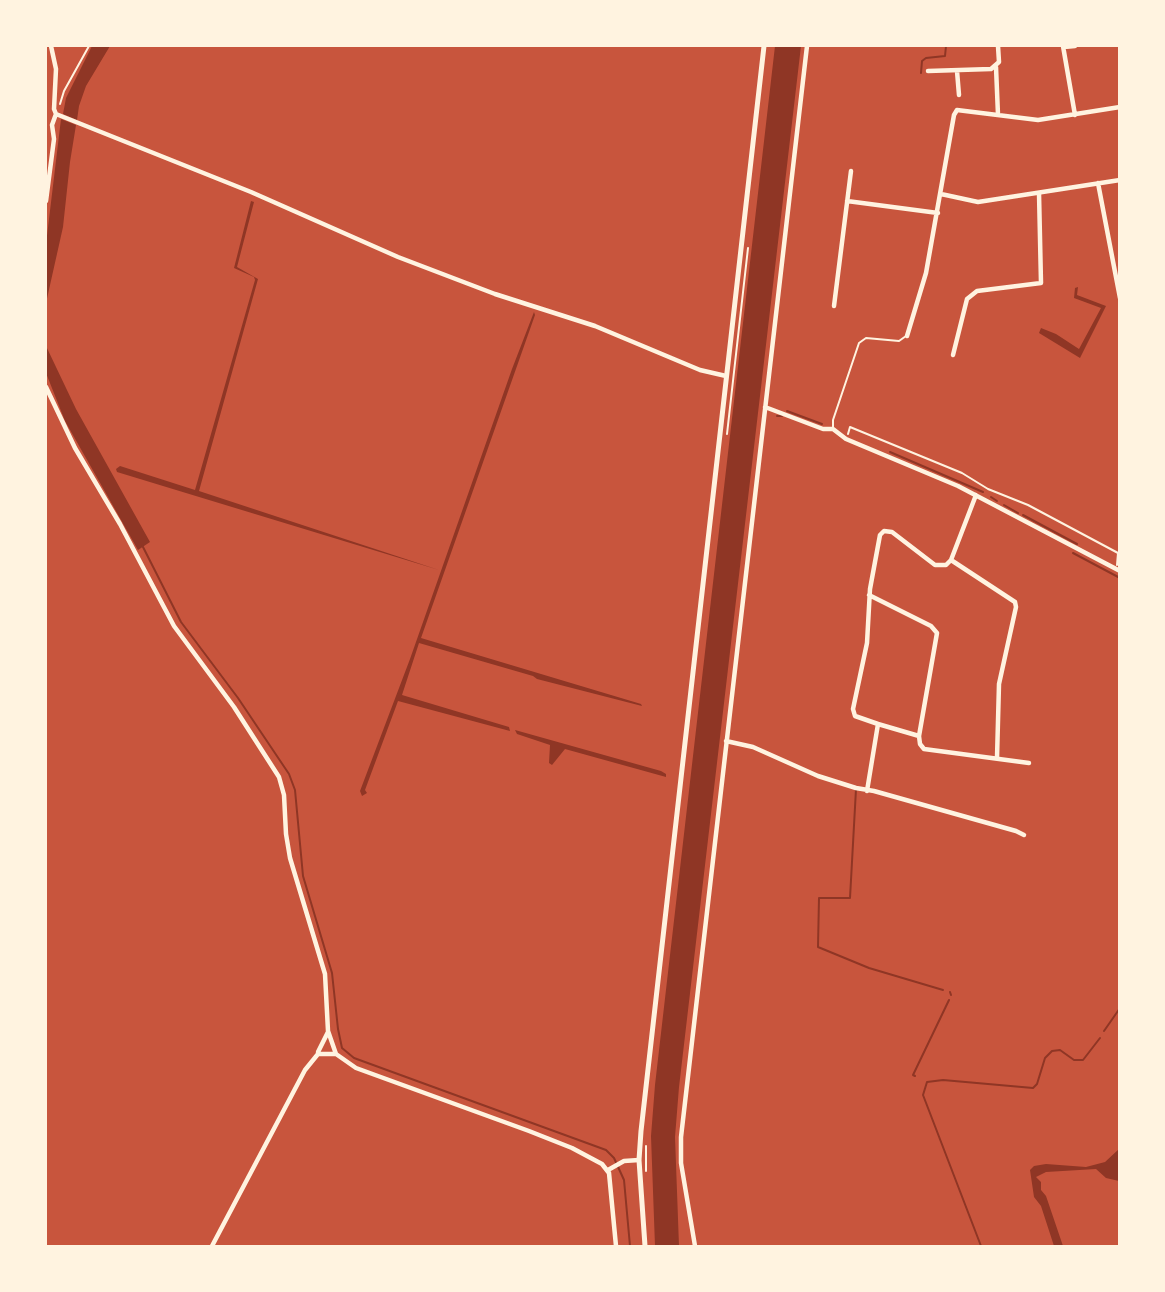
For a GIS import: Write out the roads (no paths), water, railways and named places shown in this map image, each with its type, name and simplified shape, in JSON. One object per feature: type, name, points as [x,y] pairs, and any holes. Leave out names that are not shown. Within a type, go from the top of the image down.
[{"type":"street","points":[[46,201],[54,139],[52,125],[56,114],[56,69],[51,46]]},
{"type":"street","points":[[645,1247],[639,1160],[764,46]]},
{"type":"street","points":[[695,1247],[681,1163],[681,1137],[807,46]]},
{"type":"street","points":[[998,46],[998,115]]},
{"type":"street","points":[[1075,46],[1064,46],[1075,114]]},
{"type":"street","points":[[929,71],[996,67]]},
{"type":"street","points":[[957,71],[959,95]]},
{"type":"street","points":[[907,335],[926,273],[957,110],[1032,120],[1119,107]]},
{"type":"street","points":[[56,114],[251,192],[409,261],[495,294],[595,326],[700,370],[726,376]]},
{"type":"street","points":[[834,306],[850,172]]},
{"type":"street","points":[[941,194],[978,202],[1119,180]]},
{"type":"street","points":[[1098,183],[1119,299]]},
{"type":"street","points":[[953,355],[967,299],[977,291],[1041,283],[1039,193]]},
{"type":"street","points":[[847,201],[938,212]]},
{"type":"street","points":[[46,387],[75,448],[120,524],[174,626],[234,708],[279,777],[285,803],[290,858],[325,974],[328,1031],[336,1054],[366,1072],[572,1148],[610,1169]]},
{"type":"street","points":[[765,407],[823,429],[833,429],[846,439],[976,495],[1118,570]]},
{"type":"street","points":[[919,736],[855,716],[853,709],[867,643],[869,595],[880,535],[884,531],[892,532],[935,565],[946,565],[951,560],[976,495]]},
{"type":"street","points":[[951,560],[1015,602],[999,684],[997,758]]},
{"type":"street","points":[[869,595],[931,626],[937,634],[919,736],[924,749],[1029,763]]},
{"type":"street","points":[[867,791],[878,724]]},
{"type":"street","points":[[726,741],[753,747],[818,776],[1024,835]]},
{"type":"street","points":[[212,1247],[289,1097],[317,1054],[328,1031]]},
{"type":"street","points":[[317,1054],[336,1054]]},
{"type":"street","points":[[610,1169],[622,1162],[639,1160]]},
{"type":"street","points":[[610,1169],[616,1247]]},
{"type":"lane","points":[[833,429],[833,420],[859,343],[870,337],[900,341],[907,335]]},
{"type":"waterway","points":[[921,73],[922,61],[945,56],[946,46]]},
{"type":"waterway","points":[[787,411],[822,424]]},
{"type":"waterway","points":[[777,416],[782,416]]},
{"type":"waterway","points":[[890,452],[983,492]]},
{"type":"waterway","points":[[991,497],[997,501]]},
{"type":"waterway","points":[[1004,505],[1018,513]]},
{"type":"waterway","points":[[1023,515],[1077,544]]},
{"type":"waterway","points":[[142,545],[181,622],[238,698],[289,774],[295,790],[303,876],[332,973],[342,1048],[354,1058],[606,1150],[614,1158],[624,1180],[630,1246]]},
{"type":"waterway","points":[[1073,553],[1120,578]]},
{"type":"waterway","points":[[856,789],[850,898],[819,898],[818,947],[869,968],[943,990]]},
{"type":"waterway","points":[[915,1076],[913,1075],[949,1000]]},
{"type":"waterway","points":[[1104,1031],[1120,1008]]},
{"type":"waterway","points":[[981,1246],[923,1095],[927,1082],[943,1080],[1033,1088],[1037,1084],[1045,1058],[1052,1051],[1060,1050],[1074,1060],[1083,1060],[1100,1038]]}]
